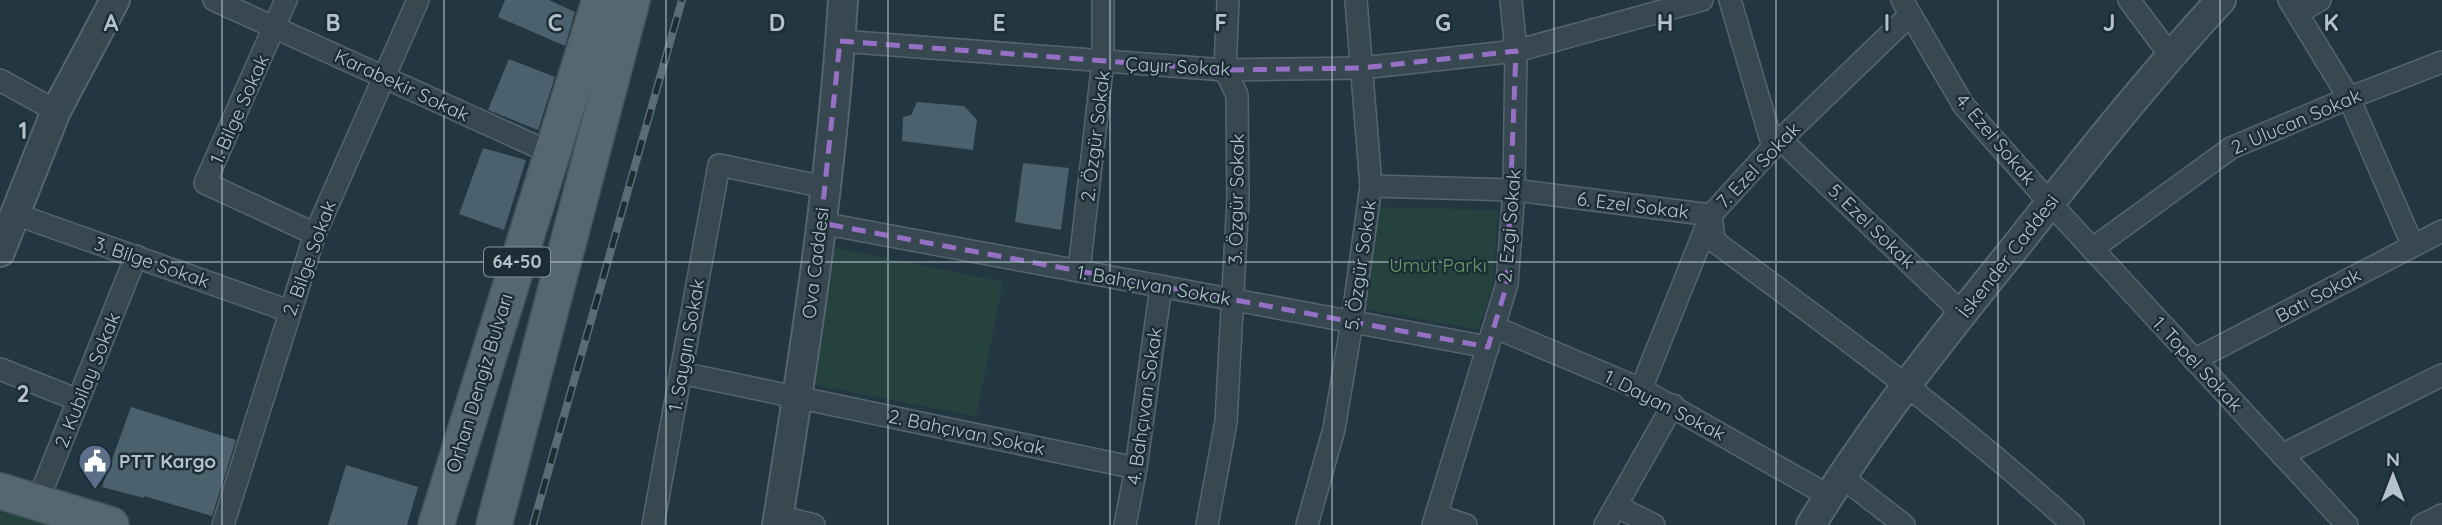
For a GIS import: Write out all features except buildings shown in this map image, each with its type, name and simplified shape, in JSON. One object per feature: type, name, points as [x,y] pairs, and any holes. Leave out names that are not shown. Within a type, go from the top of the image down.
[{"type":"main road","name":"Orhan Dengiz Bulvarı","points":[[436,525],[600,0]]},
{"type":"main road","name":"64-50","points":[[494,525],[632,0]]},
{"type":"main road","points":[[0,491],[111,525]]},
{"type":"street","points":[[0,252],[56,111],[115,0]]},
{"type":"street","name":"Karabekir Sokak","points":[[214,0],[551,153]]},
{"type":"street","name":"1. Bilge Sokak","points":[[286,0],[205,183],[314,234]]},
{"type":"street","name":"2. Bilge Sokak","points":[[223,525],[314,234],[418,0]]},
{"type":"street","name":"Ova Caddesi","points":[[778,521],[821,223],[843,0]]},
{"type":"street","name":"2. Özgür Sokak","points":[[1079,271],[1103,61],[1103,0]]},
{"type":"street","name":"3. Özgür Sokak","points":[[1207,525],[1226,422],[1238,199],[1237,95],[1225,70],[1228,0]]},
{"type":"street","name":"5. Özgür Sokak","points":[[1307,525],[1334,429],[1371,186],[1356,0]]},
{"type":"street","name":"2. Ezgi Sokak","points":[[1434,520],[1507,284],[1514,190],[1516,51],[1511,0]]},
{"type":"street","name":"Çayır Sokak","points":[[840,41],[1225,70],[1362,68],[1516,51],[1702,0]]},
{"type":"street","points":[[1730,0],[1777,143]]},
{"type":"street","points":[[2129,0],[2170,55]]},
{"type":"street","name":"İskender Caddesi","points":[[1811,525],[1835,487],[1962,313],[2170,55],[2221,0]]},
{"type":"street","points":[[2320,0],[2294,7],[2349,97],[2413,246]]},
{"type":"street","name":"7. Ezel Sokak","points":[[1641,389],[1711,215],[1906,8]]},
{"type":"street","name":"4. Ezel Sokak","points":[[1906,8],[1964,106],[2050,204]]},
{"type":"street","name":"2. Ulucan Sokak","points":[[2092,249],[2231,148],[2349,97],[2442,62]]},
{"type":"street","points":[[0,80],[56,111]]},
{"type":"street","name":"5. Ezel Sokak","points":[[1777,143],[1962,313]]},
{"type":"street","name":"1. Saygın Sokak","points":[[653,525],[719,165],[825,187]]},
{"type":"street","name":"6. Ezel Sokak","points":[[1371,186],[1514,190],[1711,215],[1714,241],[1908,386],[2018,475],[2073,525]]},
{"type":"street","name":"1. Topel Sokak","points":[[2050,204],[2347,525]]},
{"type":"street","name":"3. Bilge Sokak","points":[[15,214],[289,311]]},
{"type":"street","name":"1. Bahçıvan Sokak","points":[[821,223],[1352,322],[1491,337]]},
{"type":"street","name":"Batı Sokak","points":[[2194,360],[2442,231]]},
{"type":"street","name":"2. Kubilay Sokak","points":[[37,503],[136,257]]},
{"type":"street","name":"4. Bahçıvan Sokak","points":[[1125,525],[1136,468],[1161,286]]},
{"type":"street","name":"1. Dayan Sokak","points":[[1491,337],[1641,389],[1904,525]]},
{"type":"street","points":[[0,369],[78,400]]},
{"type":"street","name":"2. Bahçıvan Sokak","points":[[681,373],[1136,468]]},
{"type":"street","points":[[2282,455],[2442,375]]},
{"type":"street","points":[[1605,525],[1672,405]]},
{"type":"street","points":[[1616,506],[1654,525]]},
{"type":"street","points":[[2422,525],[2442,515]]},
{"type":"street","points":[[1434,520],[1466,525]]},
{"type":"street","points":[[778,521],[814,525]]},
{"type":"highlighted area","points":[[840,41],[1225,70],[1362,68],[1516,51],[1507,284],[1488,347],[821,223]]},
{"type":"green space","name":"Umut Parkı","points":[[1379,207],[1498,210],[1493,286],[1478,330],[1367,309]]},
{"type":"green space","points":[[832,247],[1003,282],[976,417],[816,385]]},
{"type":"green space","points":[[0,508],[54,525],[0,525]]},
{"type":"railway","points":[[533,525],[682,0]]},
{"type":"place","name":"PTT Kargo","points":[[95,491]]}]
